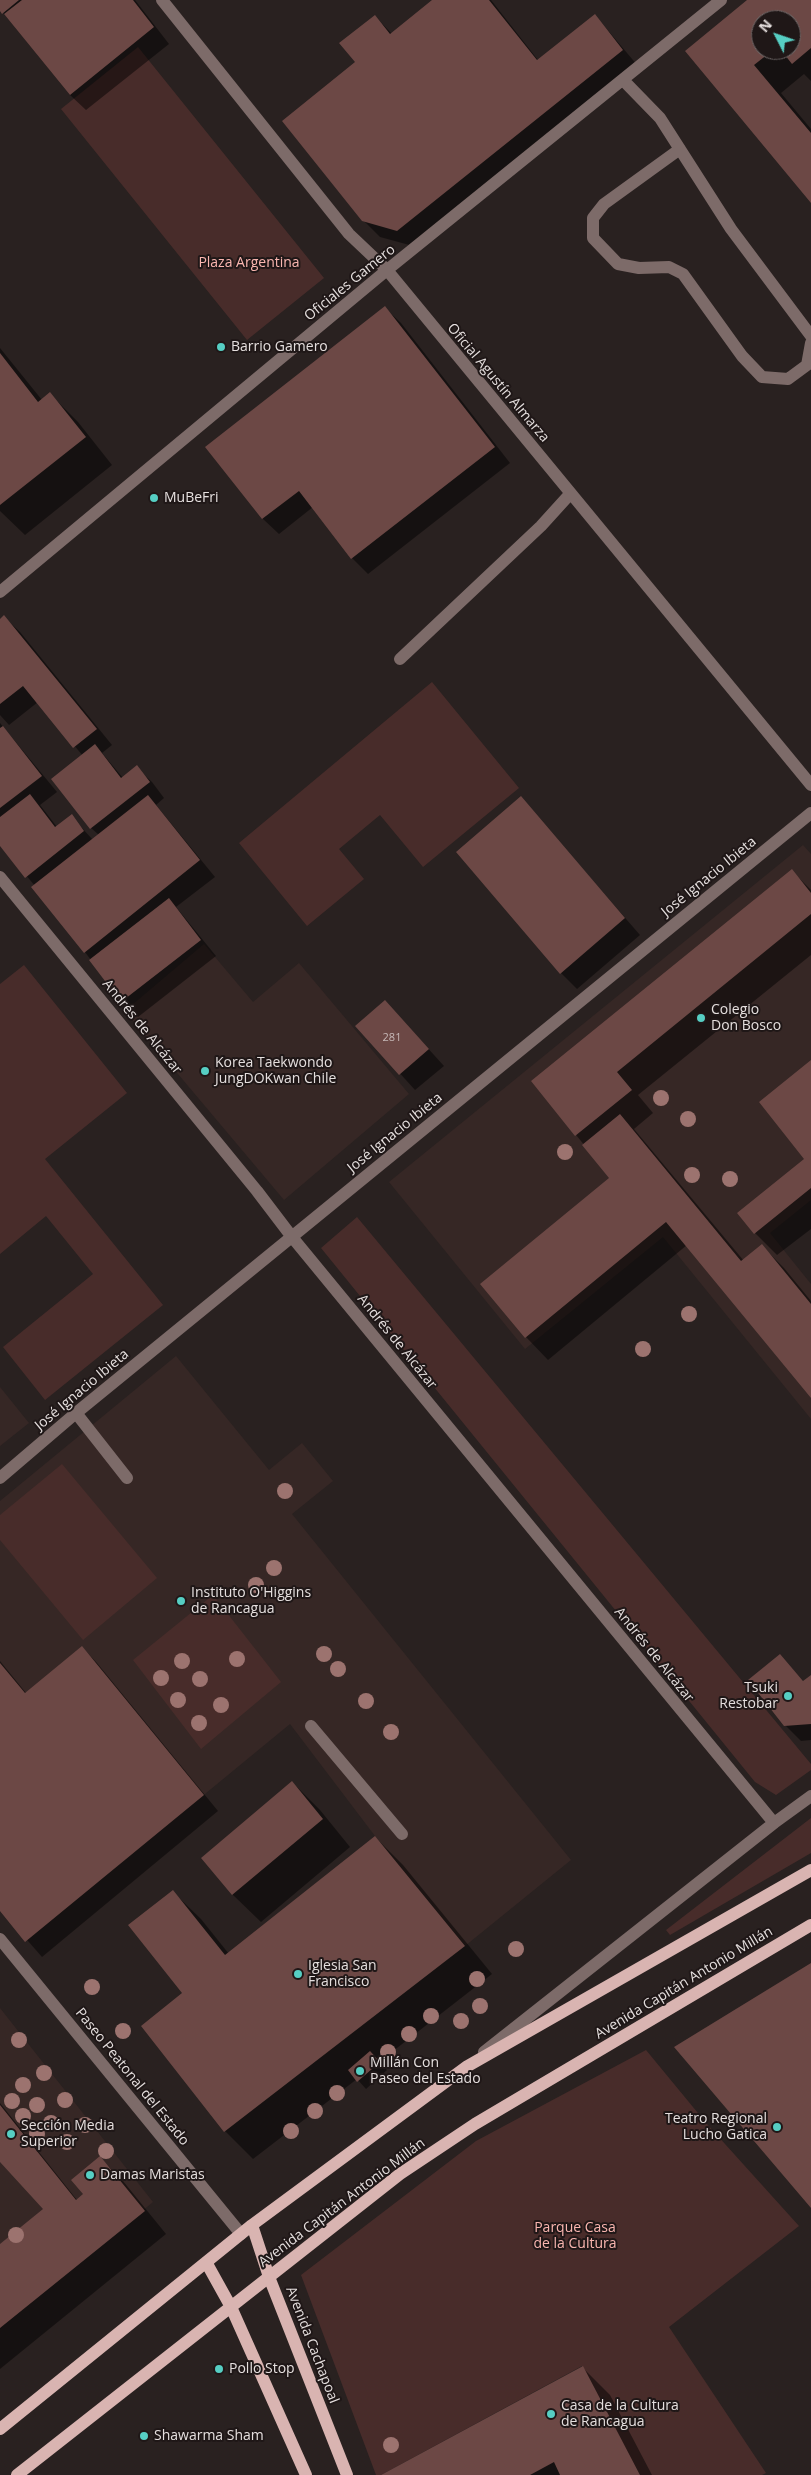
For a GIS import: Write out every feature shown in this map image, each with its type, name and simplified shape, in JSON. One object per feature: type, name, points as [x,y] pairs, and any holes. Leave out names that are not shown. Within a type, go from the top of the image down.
[{"type":"main road","points":[[0,2429],[252,2225],[466,2067],[811,1870]]},
{"type":"main road","name":"Avenida Capitán Antonio Millán","points":[[17,2475],[400,2174],[475,2124],[811,1925]]},
{"type":"main road","name":"Avenida Cachapoal","points":[[252,2225],[346,2475]]},
{"type":"main road","points":[[206,2262],[231,2307],[306,2475]]},
{"type":"street","name":"Oficial Agustín Almarza","points":[[162,0],[349,234],[387,270],[811,785]]},
{"type":"street","name":"Oficiales Gamero","points":[[0,592],[387,270],[721,0]]},
{"type":"street","points":[[623,80],[660,118],[731,229],[811,336]]},
{"type":"street","points":[[680,150],[604,204],[593,218],[593,238],[618,264],[639,268],[669,267],[683,274],[742,356],[762,377],[788,379],[806,365],[811,343]]},
{"type":"street","points":[[400,659],[541,526],[570,494]]},
{"type":"street","name":"José Ignacio Ibieta","points":[[0,1478],[76,1413],[811,813]]},
{"type":"street","name":"Andrés de Alcázar","points":[[0,877],[292,1237],[774,1823]]},
{"type":"street","points":[[76,1413],[126,1478]]},
{"type":"street","points":[[311,1726],[402,1834]]},
{"type":"street","points":[[466,2067],[774,1823],[811,1796]]},
{"type":"street","name":"Paseo Peatonal del Estado","points":[[0,1939],[241,2234]]},
{"type":"shaded area","name":"Colegio Don Bosco","points":[[803,845],[811,854],[811,1200],[770,1233],[811,1284],[811,1419],[663,1237],[525,1349],[389,1182]]},
{"type":"shaded area","points":[[204,944],[253,1002],[299,963],[409,1094],[284,1200],[125,1011]]},
{"type":"shaded area","name":"Instituto O'Higgins de Rancagua","points":[[176,1356],[269,1470],[302,1443],[333,1481],[292,1514],[571,1860],[465,1946],[375,1836],[290,1724],[25,1942],[0,1911],[0,1501]]},
{"type":"shaded area","points":[[0,1387],[29,1423],[0,1446]]},
{"type":"shaded area","points":[[0,2008],[153,2202],[0,2328]]},
{"type":"green space","name":"Plaza Argentina","points":[[138,47],[324,278],[247,340],[61,109]]},
{"type":"green space","points":[[432,682],[519,788],[423,867],[380,815],[339,849],[364,879],[307,926],[239,843]]},
{"type":"green space","points":[[24,965],[127,1093],[45,1159],[163,1305],[45,1400],[3,1347],[93,1274],[46,1216],[0,1254],[0,984]]},
{"type":"green space","points":[[357,1217],[811,1764],[811,1770],[776,1795],[755,1782],[321,1248]]},
{"type":"green space","points":[[62,1464],[157,1578],[83,1640],[0,1540],[0,1515]]},
{"type":"green space","points":[[213,1595],[281,1682],[201,1749],[133,1660]]},
{"type":"green space","points":[[811,1818],[811,1853],[670,1935],[666,1930]]},
{"type":"green space","name":"Parque Casa de la Cultura","points":[[646,2050],[707,2124],[799,2226],[669,2327],[766,2473],[762,2475],[640,2475],[582,2366],[381,2475],[376,2475],[301,2275],[476,2141]]},
{"type":"building","points":[[0,0],[19,0],[2,14],[0,11]]},
{"type":"building","points":[[22,0],[133,0],[154,27],[70,95],[4,14]]},
{"type":"building","points":[[432,0],[489,0],[537,60],[595,14],[623,50],[397,231],[362,221],[282,121],[355,62],[339,43],[375,15],[390,34]]},
{"type":"building","points":[[747,0],[811,0],[811,48],[801,56],[801,10],[751,10],[751,60],[760,60],[754,65],[811,133],[811,203],[685,51]]},
{"type":"building","points":[[789,60],[797,60],[792,64]]},
{"type":"building","points":[[385,306],[495,447],[351,559],[299,491],[262,519],[205,447]]},
{"type":"building","points":[[0,353],[38,402],[50,392],[86,437],[0,505]]},
{"type":"building","points":[[4,615],[97,729],[73,748],[23,686],[0,704],[0,619]]},
{"type":"building","points":[[3,726],[42,776],[0,808],[0,728]]},
{"type":"building","points":[[95,744],[121,778],[137,765],[150,782],[90,829],[51,779]]},
{"type":"building","points":[[30,794],[55,827],[72,814],[84,831],[25,878],[0,846],[0,817]]},
{"type":"building","points":[[148,795],[200,860],[84,953],[31,887]]},
{"type":"building","points":[[521,796],[625,918],[560,974],[456,852]]},
{"type":"building","points":[[792,869],[811,893],[811,914],[617,1072],[632,1090],[575,1136],[531,1081]]},
{"type":"building","points":[[169,898],[201,940],[121,1002],[89,960]]},
{"type":"building","points":[[385,1000],[429,1049],[399,1075],[355,1026]]},
{"type":"building","points":[[811,1060],[811,1188],[754,1234],[737,1213],[804,1159],[759,1102]]},
{"type":"building","points":[[620,1114],[741,1261],[762,1244],[811,1304],[811,1398],[666,1222],[525,1338],[480,1284],[609,1178],[582,1145]]},
{"type":"building","points":[[82,1646],[204,1795],[25,1942],[0,1911],[0,1663],[25,1693]]},
{"type":"building","points":[[780,1654],[803,1681],[811,1675],[811,1724],[784,1726],[748,1680]]},
{"type":"building","points":[[292,1781],[323,1819],[232,1895],[201,1858]]},
{"type":"building","name":"Iglesia San Francisco","points":[[375,1836],[465,1946],[224,2132],[141,2026],[182,1993],[128,1925],[173,1890],[225,1955]]},
{"type":"building","name":"Teatro Regional Lucho Gatica","points":[[811,1963],[811,2208],[674,2047]]},
{"type":"building","points":[[370,2051],[380,2062],[357,2082],[348,2070]]},
{"type":"building","points":[[0,2105],[76,2200],[83,2194],[71,2180],[100,2156],[145,2211],[0,2328],[0,2244],[43,2209],[0,2162]]},
{"type":"building","name":"Casa de la Cultura de Rancagua","points":[[583,2366],[640,2475],[560,2475],[554,2462],[530,2475],[381,2475]]},
{"type":"place","name":"Barrio Gamero","points":[[221,347]]},
{"type":"place","name":"MuBeFri","points":[[154,498]]},
{"type":"place","name":"Colegio Don Bosco","points":[[701,1018]]},
{"type":"place","name":"Korea Taekwondo JungDOKwan Chile","points":[[205,1071]]},
{"type":"place","name":"Instituto O'Higgins de Rancagua","points":[[181,1601]]},
{"type":"place","name":"Tsuki Restobar","points":[[788,1696]]},
{"type":"place","name":"Iglesia San Francisco","points":[[298,1974]]},
{"type":"place","name":"Millán Con Paseo del Estado","points":[[360,2071]]},
{"type":"place","name":"Teatro Regional Lucho Gatica","points":[[777,2127]]},
{"type":"place","name":"Sección Media Superior","points":[[11,2134]]},
{"type":"place","name":"Damas Maristas","points":[[90,2175]]},
{"type":"place","name":"Pollo Stop","points":[[219,2369]]},
{"type":"place","name":"Casa de la Cultura de Rancagua","points":[[551,2414]]},
{"type":"place","name":"Shawarma Sham","points":[[144,2436]]}]
